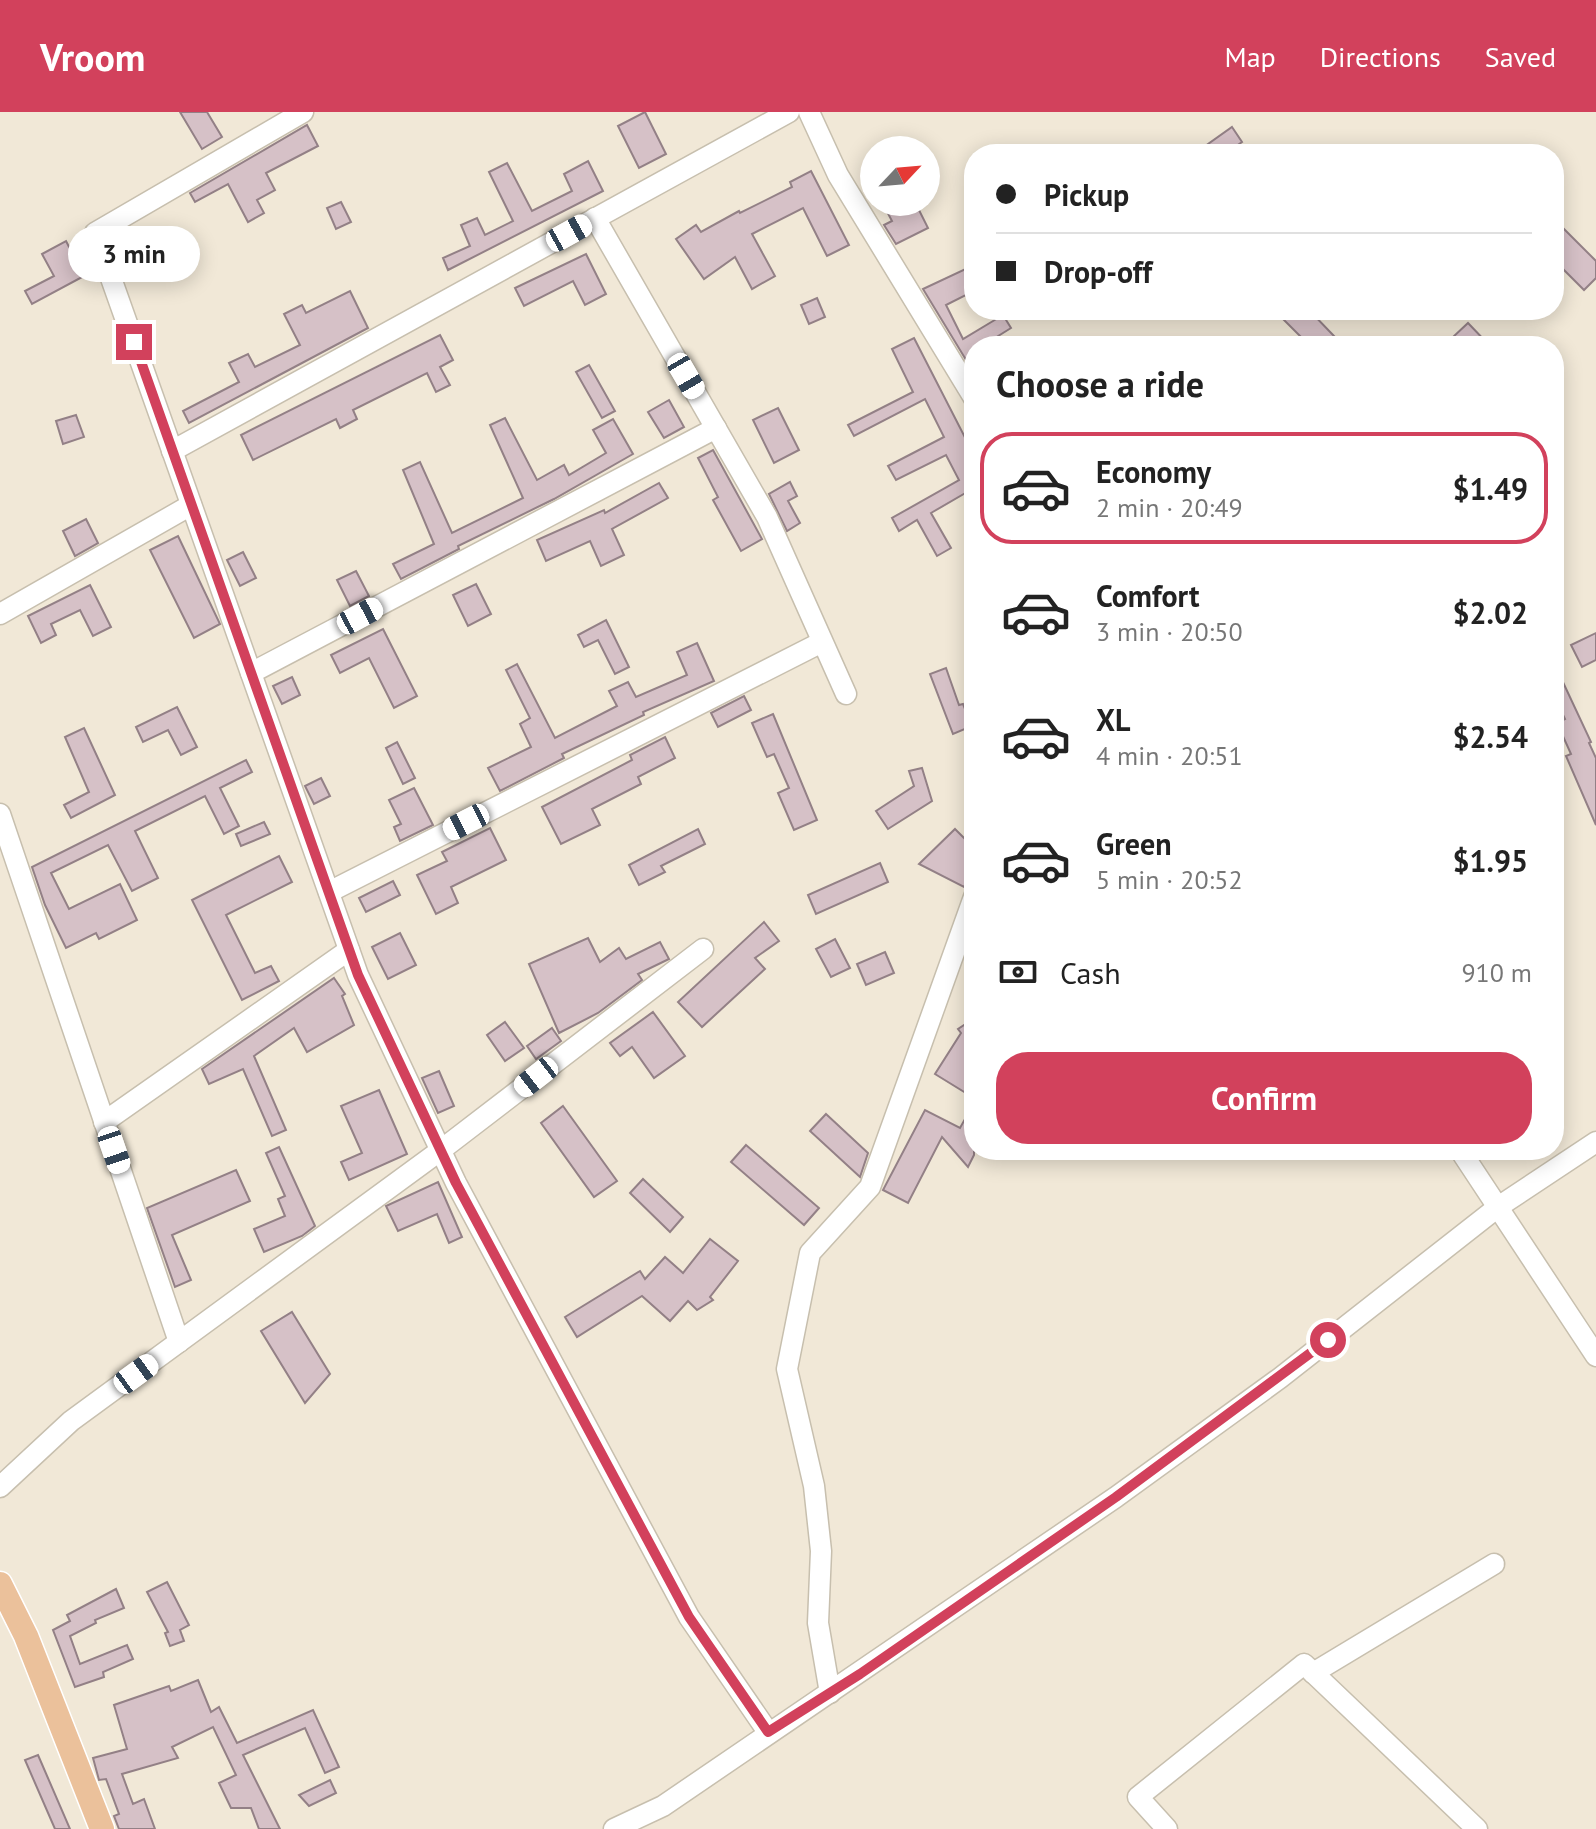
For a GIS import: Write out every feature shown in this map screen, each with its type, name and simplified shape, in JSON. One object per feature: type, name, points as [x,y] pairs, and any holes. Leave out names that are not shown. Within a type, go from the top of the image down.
[{"type":"main road","points":[[0,1584],[26,1636],[102,1829]]},
{"type":"street","points":[[303,112],[95,233],[349,950],[441,1150],[689,1617],[768,1732]]},
{"type":"street","points":[[172,451],[789,112]]},
{"type":"street","points":[[809,112],[838,175],[964,382]]},
{"type":"street","points":[[595,218],[767,517],[846,694]]},
{"type":"street","points":[[251,673],[716,428]]},
{"type":"street","points":[[0,614],[191,505]]},
{"type":"street","points":[[329,892],[822,642]]},
{"type":"street","points":[[0,814],[179,1342]]},
{"type":"street","points":[[830,1693],[818,1623],[821,1551],[814,1486],[787,1369],[810,1253],[870,1187],[964,925]]},
{"type":"street","points":[[0,1487],[71,1421],[441,1150],[703,949]]},
{"type":"street","points":[[104,1122],[349,950]]},
{"type":"street","points":[[614,1829],[663,1806],[1129,1488],[1280,1378],[1498,1207],[1596,1142]]},
{"type":"street","points":[[1467,1160],[1596,1356]]},
{"type":"street","points":[[1313,1673],[1494,1564]]},
{"type":"street","points":[[1167,1829],[1138,1797],[1304,1664],[1477,1829]]},
{"type":"building","points":[[180,112],[207,112],[222,137],[202,149]]},
{"type":"building","points":[[645,112],[666,154],[639,168],[618,126]]},
{"type":"building","points":[[307,125],[318,146],[266,173],[275,190],[257,200],[264,213],[248,222],[228,184],[195,202],[190,193]]},
{"type":"building","points":[[1232,127],[1242,142],[1239,144],[1208,144]]},
{"type":"building","points":[[588,161],[603,191],[448,270],[443,258],[470,246],[461,225],[477,218],[485,235],[513,221],[489,172],[507,163],[532,211],[572,191],[564,174]]},
{"type":"building","points":[[811,171],[849,245],[827,256],[803,208],[752,234],[775,276],[752,289],[735,257],[704,279],[676,239],[696,225],[701,232],[792,187],[790,182]]},
{"type":"building","points":[[341,202],[351,222],[336,229],[327,208]]},
{"type":"building","points":[[889,216],[922,216],[928,228],[896,244],[884,225],[892,221]]},
{"type":"building","points":[[1564,229],[1596,261],[1596,278],[1584,290],[1564,270]]},
{"type":"building","points":[[66,241],[84,276],[32,304],[25,291],[54,276],[42,254]]},
{"type":"building","points":[[586,254],[606,294],[585,305],[573,281],[524,306],[515,288]]},
{"type":"building","points":[[964,270],[964,296],[946,305],[964,338],[964,357],[923,289]]},
{"type":"building","points":[[350,291],[368,328],[189,423],[183,411],[239,382],[229,363],[248,354],[255,367],[300,345],[284,314],[302,305],[306,313]]},
{"type":"building","points":[[817,298],[825,317],[809,324],[801,305]]},
{"type":"building","points":[[995,320],[1006,320],[1011,328],[998,336],[968,336]]},
{"type":"building","points":[[1284,320],[1319,320],[1334,336],[1300,336]]},
{"type":"building","points":[[1468,323],[1480,336],[1454,336]]},
{"type":"building","points":[[440,335],[453,360],[440,367],[450,385],[436,392],[427,373],[353,410],[357,419],[340,428],[336,419],[253,460],[241,435]]},
{"type":"building","points":[[914,338],[964,436],[964,494],[931,513],[951,548],[937,556],[917,520],[899,531],[892,518],[959,480],[946,455],[896,480],[888,466],[944,437],[925,399],[854,436],[848,425],[913,392],[892,349]]},
{"type":"building","points":[[589,365],[615,411],[602,418],[576,372]]},
{"type":"building","points":[[669,400],[684,427],[664,438],[648,412]]},
{"type":"building","points":[[778,408],[799,450],[774,463],[753,420]]},
{"type":"building","points":[[76,415],[84,437],[63,444],[56,421]]},
{"type":"building","points":[[505,418],[537,480],[564,465],[569,475],[606,453],[593,430],[613,419],[633,454],[401,579],[393,564],[434,544],[403,470],[420,462],[452,533],[523,498],[490,425]]},
{"type":"building","points":[[713,450],[762,539],[741,551],[713,500],[718,497],[698,458]]},
{"type":"building","points":[[790,482],[797,496],[788,501],[800,523],[787,531],[769,494]]},
{"type":"building","points":[[659,483],[668,498],[612,529],[624,555],[601,566],[590,541],[546,561],[537,540],[604,510],[605,513]]},
{"type":"building","points":[[86,519],[98,543],[75,556],[63,531]]},
{"type":"building","points":[[178,536],[220,624],[194,638],[150,550]]},
{"type":"building","points":[[243,552],[256,578],[240,586],[227,560]]},
{"type":"building","points":[[356,571],[369,596],[350,606],[337,580]]},
{"type":"building","points":[[476,584],[491,614],[468,626],[453,595]]},
{"type":"building","points":[[90,585],[111,627],[93,636],[80,610],[51,624],[56,635],[41,643],[28,616]]},
{"type":"building","points":[[606,620],[629,667],[615,674],[598,640],[584,647],[578,635]]},
{"type":"building","points":[[383,629],[417,696],[394,708],[369,658],[340,673],[331,655]]},
{"type":"building","points":[[1596,633],[1596,660],[1582,667],[1571,645]]},
{"type":"building","points":[[697,643],[714,681],[643,712],[644,715],[562,754],[564,758],[500,791],[488,768],[531,747],[520,724],[530,718],[506,670],[517,664],[555,738],[617,706],[609,691],[628,682],[636,697],[687,675],[677,652]]},
{"type":"building","points":[[946,668],[959,705],[964,706],[964,729],[953,734],[930,674]]},
{"type":"building","points":[[292,677],[300,695],[282,704],[273,686]]},
{"type":"building","points":[[1564,684],[1596,758],[1596,825],[1566,756],[1571,754],[1564,738]]},
{"type":"building","points":[[744,696],[751,710],[718,727],[711,713]]},
{"type":"building","points":[[177,707],[197,747],[181,755],[168,730],[143,742],[136,727]]},
{"type":"building","points":[[773,714],[817,820],[794,830],[778,793],[789,788],[774,754],[767,757],[752,723]]},
{"type":"building","points":[[84,728],[115,795],[71,818],[64,805],[89,792],[65,737]]},
{"type":"building","points":[[665,737],[675,758],[638,777],[641,784],[592,809],[600,825],[561,844],[542,807],[632,760],[630,755]]},
{"type":"building","points":[[397,742],[415,778],[403,784],[386,748]]},
{"type":"building","points":[[246,760],[252,772],[220,788],[239,826],[224,834],[205,796],[135,831],[158,878],[132,891],[108,845],[51,873],[69,909],[120,884],[137,920],[99,939],[96,933],[66,948],[45,905],[32,867]]},
{"type":"building","points":[[922,768],[932,801],[888,829],[876,811],[914,786],[909,771]]},
{"type":"building","points":[[321,778],[330,796],[314,804],[305,786]]},
{"type":"building","points":[[414,788],[433,825],[400,841],[394,827],[401,824],[389,800]]},
{"type":"building","points":[[264,822],[270,834],[241,846],[236,834]]},
{"type":"building","points":[[490,828],[506,860],[451,887],[458,903],[436,914],[417,875],[447,861],[442,852]]},
{"type":"building","points":[[698,829],[705,844],[661,866],[665,872],[639,885],[629,865]]},
{"type":"building","points":[[955,829],[964,838],[964,887],[919,864]]},
{"type":"building","points":[[279,856],[292,882],[226,915],[255,973],[271,966],[279,981],[242,1000],[192,900]]},
{"type":"building","points":[[880,863],[888,882],[816,914],[808,895]]},
{"type":"building","points":[[393,881],[400,895],[366,912],[359,898]]},
{"type":"building","points":[[764,922],[779,941],[755,958],[765,969],[702,1027],[678,1002]]},
{"type":"building","points":[[400,933],[416,965],[388,979],[372,947]]},
{"type":"building","points":[[588,938],[600,962],[619,948],[626,959],[660,942],[669,959],[638,974],[642,980],[598,1013],[559,1033],[529,964]]},
{"type":"building","points":[[835,939],[850,968],[831,977],[816,949]]},
{"type":"building","points":[[885,952],[894,973],[866,985],[857,964]]},
{"type":"building","points":[[334,978],[345,994],[342,996],[354,1025],[307,1052],[294,1028],[254,1056],[286,1130],[272,1136],[243,1069],[209,1084],[202,1069]]},
{"type":"building","points":[[653,1012],[685,1056],[654,1078],[632,1047],[620,1056],[610,1043]]},
{"type":"building","points":[[505,1022],[524,1048],[505,1061],[487,1035]]},
{"type":"building","points":[[964,1025],[964,1092],[935,1074],[961,1033],[958,1029]]},
{"type":"building","points":[[552,1028],[561,1041],[536,1059],[527,1046]]},
{"type":"building","points":[[439,1071],[454,1106],[438,1113],[422,1078]]},
{"type":"building","points":[[379,1090],[407,1154],[349,1180],[341,1162],[362,1153],[341,1106]]},
{"type":"building","points":[[563,1106],[617,1181],[594,1197],[541,1123]]},
{"type":"building","points":[[925,1110],[960,1128],[964,1121],[964,1160],[972,1160],[968,1167],[942,1137],[908,1203],[883,1190]]},
{"type":"building","points":[[826,1114],[868,1153],[860,1177],[810,1131]]},
{"type":"building","points":[[746,1145],[819,1208],[804,1225],[731,1162]]},
{"type":"building","points":[[279,1147],[315,1226],[302,1236],[264,1252],[254,1229],[285,1216],[278,1199],[285,1196],[266,1153]]},
{"type":"building","points":[[236,1170],[250,1201],[172,1235],[191,1280],[175,1287],[147,1208]]},
{"type":"building","points":[[643,1179],[683,1217],[670,1232],[630,1193]]},
{"type":"building","points":[[438,1182],[462,1237],[449,1243],[437,1214],[398,1231],[386,1206]]},
{"type":"building","points":[[710,1239],[738,1261],[710,1297],[713,1300],[697,1310],[688,1301],[670,1321],[642,1296],[577,1337],[565,1317],[640,1271],[645,1279],[665,1257],[683,1273]]},
{"type":"building","points":[[292,1312],[330,1374],[305,1403],[261,1331]]},
{"type":"building","points":[[167,1582],[189,1625],[180,1630],[184,1641],[170,1646],[165,1633],[168,1632],[147,1592]]},
{"type":"building","points":[[116,1589],[124,1608],[95,1620],[96,1623],[70,1636],[80,1664],[127,1645],[133,1659],[103,1672],[104,1677],[75,1687],[53,1630],[70,1621],[67,1615]]},
{"type":"building","points":[[198,1680],[211,1712],[219,1707],[237,1743],[313,1710],[339,1767],[325,1773],[305,1728],[243,1755],[280,1829],[259,1829],[251,1808],[231,1808],[219,1783],[236,1775],[213,1727],[172,1747],[178,1758],[122,1774],[133,1804],[144,1799],[155,1829],[119,1829],[114,1816],[119,1814],[106,1779],[99,1780],[93,1758],[127,1749],[114,1705],[169,1686],[171,1691]]},
{"type":"building","points":[[38,1755],[70,1829],[55,1829],[25,1760]]},
{"type":"building","points":[[330,1780],[336,1793],[309,1806],[299,1795]]},
{"type":"route","points":[[134,342],[358,975],[456,1183],[689,1617],[768,1732],[860,1674],[1116,1497],[1328,1340]]}]
